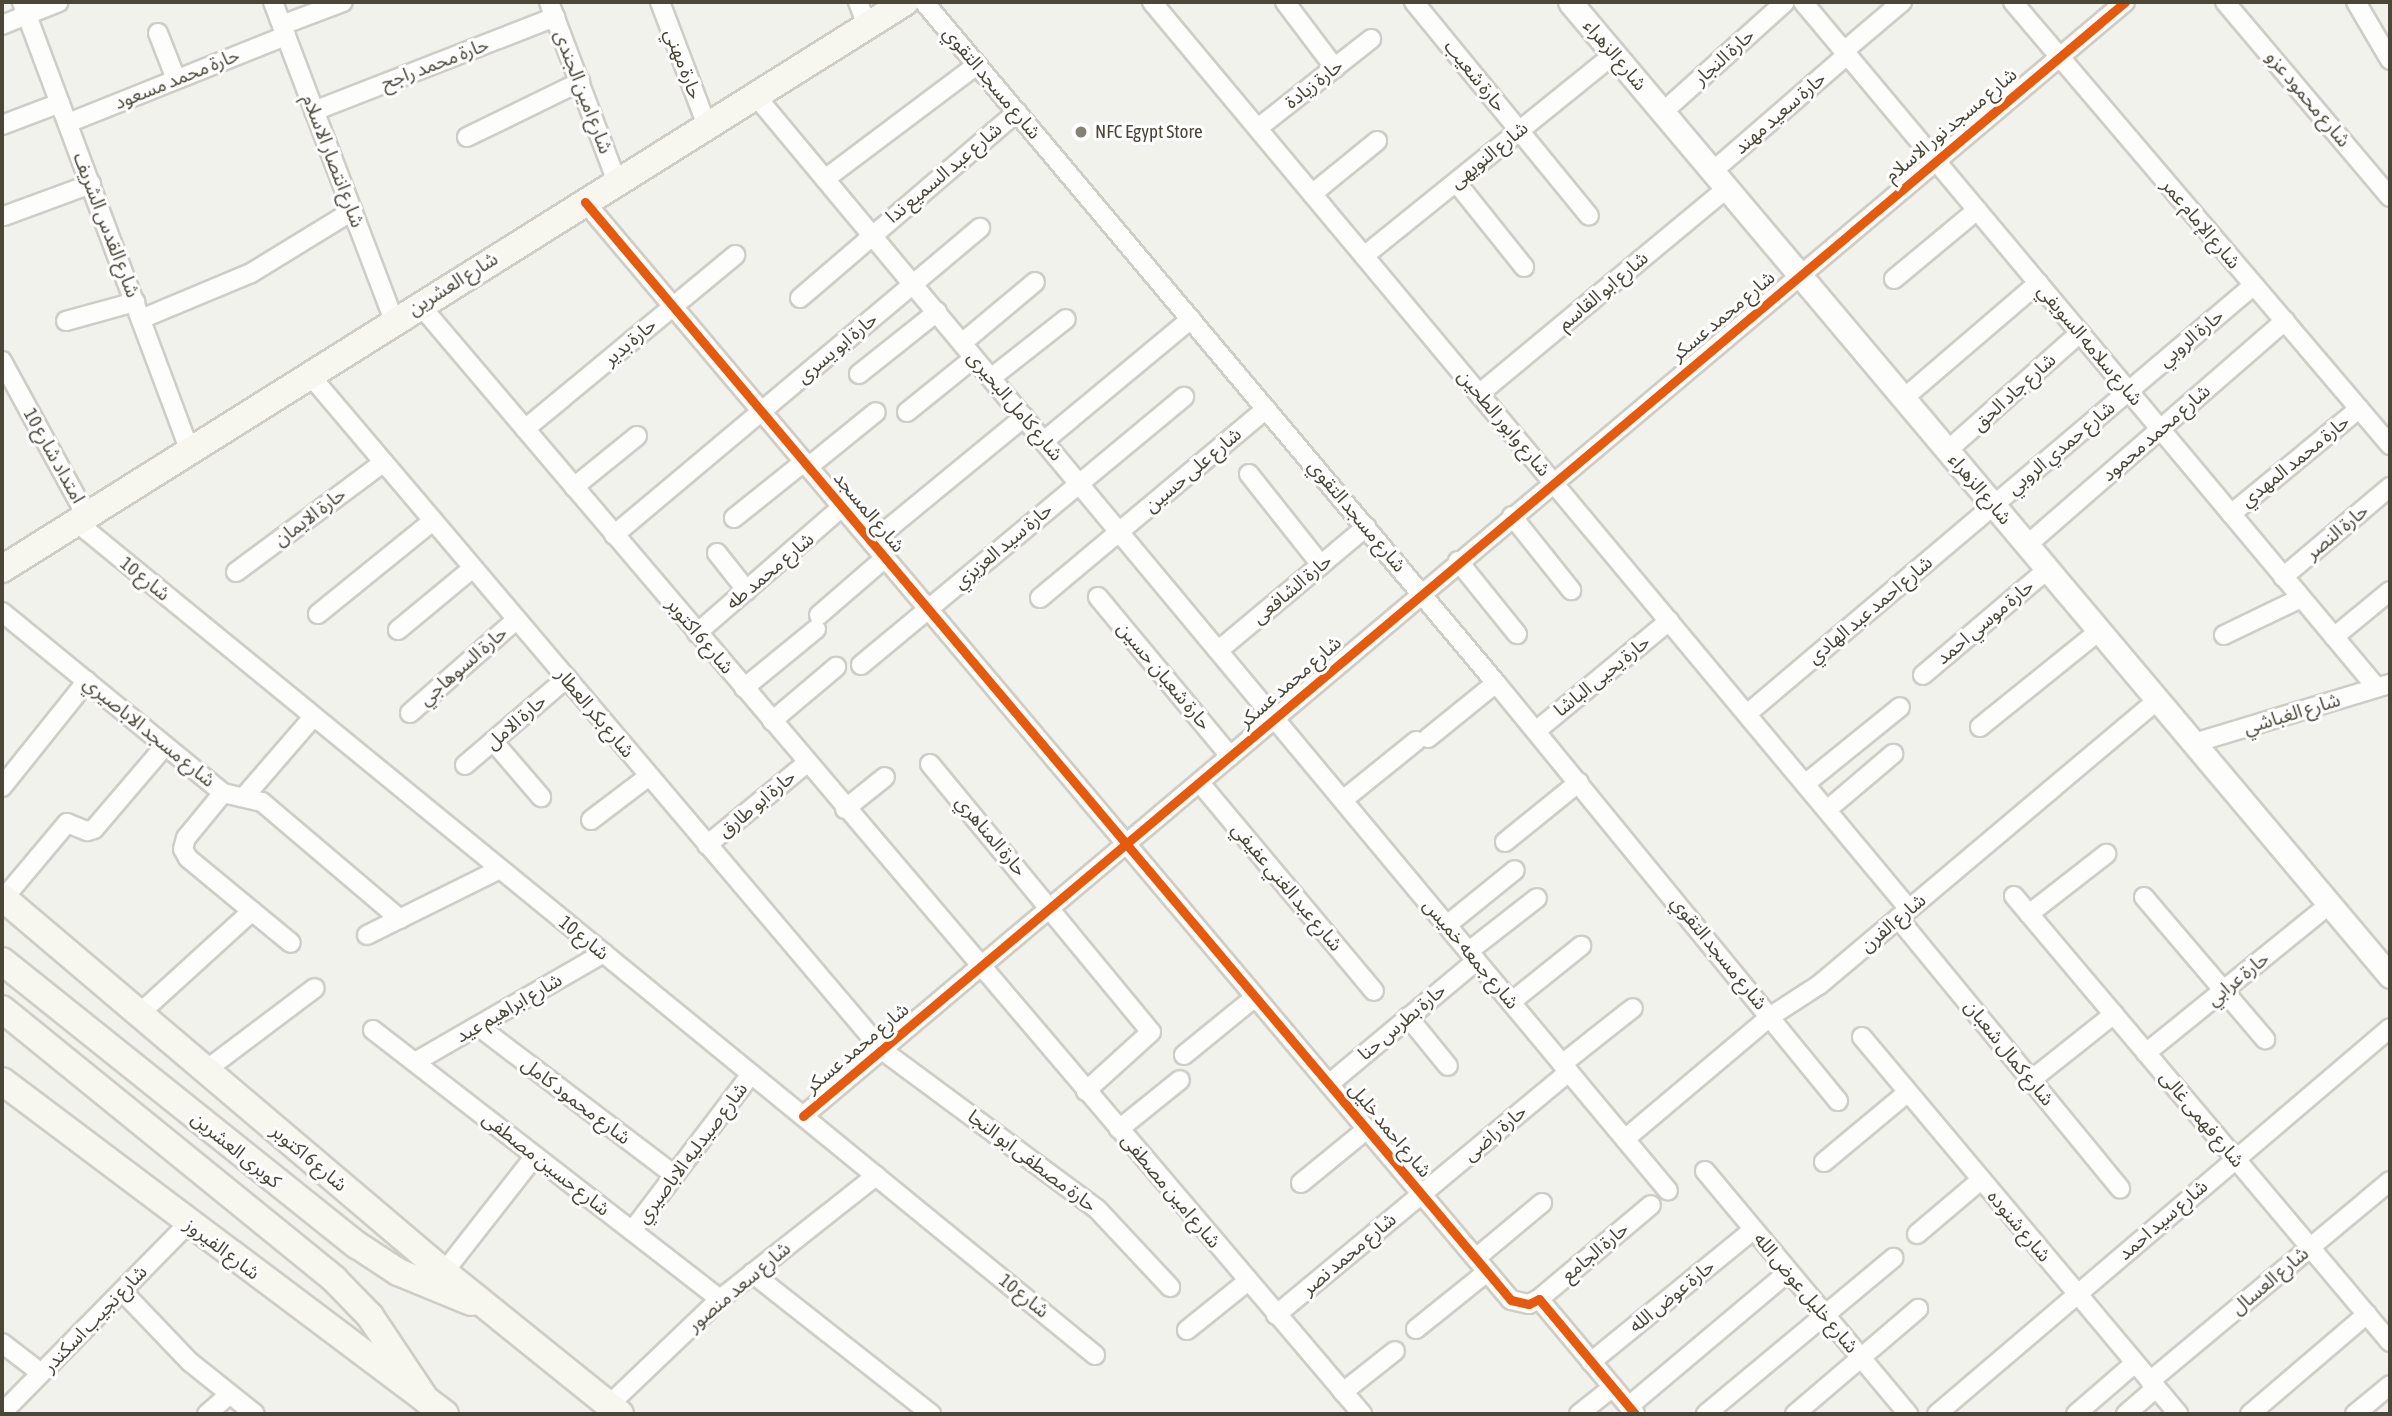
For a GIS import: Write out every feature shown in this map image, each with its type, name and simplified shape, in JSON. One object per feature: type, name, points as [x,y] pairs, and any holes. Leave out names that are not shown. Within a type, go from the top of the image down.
[{"type":"main road","name":"شارع العشرين","points":[[2,569],[79,517],[755,95],[862,13],[905,2]]},
{"type":"main road","name":"شارع 6 اكتوبر","points":[[3,898],[444,1272],[615,1410]]},
{"type":"main road","name":"كوبرى العشرين","points":[[2,961],[357,1245],[398,1272],[489,1308]]},
{"type":"main road","name":"كوبرى العشرين","points":[[2,1009],[334,1279],[377,1326],[435,1407]]},
{"type":"main road","name":"شارع الفيروز","points":[[2,1081],[188,1224],[435,1407]]},
{"type":"street","points":[[2,25],[24,8],[59,2]]},
{"type":"street","name":"شارع انتصار الاسلام","points":[[273,2],[394,321]]},
{"type":"street","name":"حارة محمد مسعود","points":[[68,123],[176,79],[343,2]]},
{"type":"street","name":"حارة مهني","points":[[660,2],[706,125]]},
{"type":"street","name":"شارع مسجد التقوي","points":[[924,2],[1421,592],[1838,1101]]},
{"type":"street","name":"شارع وابور الطحين","points":[[1152,2],[1827,810],[1904,914]]},
{"type":"street","points":[[1285,2],[1335,68]]},
{"type":"street","name":"حارة شعيب","points":[[1414,2],[1589,216]]},
{"type":"street","name":"شارع الزهراء","points":[[1570,2],[2390,976]]},
{"type":"street","name":"حارة النجار","points":[[1663,112],[1785,2]]},
{"type":"street","name":"شارع سلامه السويفي","points":[[1803,2],[2283,577],[2334,637],[2384,686]]},
{"type":"street","name":"حارة سعيد مهند","points":[[1720,179],[1845,53],[1902,2]]},
{"type":"street","name":"شارع الإمام عمر","points":[[2013,2],[2390,445]]},
{"type":"street","name":"شارع مسجد نور الاسلام","points":[[1800,275],[2125,2]]},
{"type":"street","name":"شارع محمود عزو","points":[[2225,2],[2390,197]]},
{"type":"street","points":[[2356,2],[2390,60]]},
{"type":"street","name":"شارع القدس الشريف","points":[[24,8],[189,448]]},
{"type":"street","name":"شارع امين الجندى","points":[[552,9],[617,181]]},
{"type":"street","name":"حارة محمد راجح","points":[[314,111],[552,9]]},
{"type":"street","points":[[158,33],[176,79]]},
{"type":"street","name":"حارة زيادة","points":[[1258,128],[1371,39]]},
{"type":"street","name":"شارع النويهى","points":[[1364,256],[1614,54]]},
{"type":"street","points":[[825,179],[977,65]]},
{"type":"street","points":[[467,137],[580,82]]},
{"type":"street","name":"شارع كامل البحيرى","points":[[755,95],[1275,718]]},
{"type":"street","points":[[2,125],[60,103]]},
{"type":"street","name":"شارع عبد السميع ندا","points":[[800,298],[871,234],[1017,112]]},
{"type":"street","points":[[1312,194],[1377,141]]},
{"type":"street","name":"شارع ابو القاسم","points":[[1479,394],[1720,179]]},
{"type":"street","points":[[1456,182],[1524,267]]},
{"type":"street","points":[[4,215],[91,184]]},
{"type":"street","name":"شارع المسجد","points":[[585,202],[1127,845]]},
{"type":"street","points":[[1894,279],[1977,210]]},
{"type":"street","points":[[66,321],[138,310],[251,273],[352,211]]},
{"type":"street","name":"حارة ابو يسرى","points":[[614,535],[980,228]]},
{"type":"street","name":"حارة بدير","points":[[525,429],[736,255]]},
{"type":"street","name":"شارع محمد عسكر","points":[[803,1116],[1800,275]]},
{"type":"street","points":[[962,343],[1035,282]]},
{"type":"street","points":[[1904,398],[2038,283]]},
{"type":"street","name":"حارة الروبي","points":[[2128,391],[2254,285]]},
{"type":"street","name":"شارع 6 اكتوبر","points":[[420,305],[980,968]]},
{"type":"street","points":[[859,374],[937,312]]},
{"type":"street","points":[[991,378],[1066,319]]},
{"type":"street","points":[[1044,441],[1191,319]]},
{"type":"street","name":"شارع محمد محمود","points":[[2027,545],[2285,321]]},
{"type":"street","name":"شارع جاد الحق","points":[[1948,450],[2080,333]]},
{"type":"street","points":[[907,412],[974,358]]},
{"type":"street","name":"امتداد شارع 10","points":[[4,370],[79,517]]},
{"type":"street","name":"شارع بكر العطار","points":[[309,374],[882,1050]]},
{"type":"street","name":"شارع حمدي الروبي","points":[[1994,505],[2128,391]]},
{"type":"street","name":"حارة سيد العزيزي","points":[[861,665],[1184,397]]},
{"type":"street","name":"شارع على حسين","points":[[1040,598],[1266,409]]},
{"type":"street","name":"حارة محمد المهدي","points":[[2231,514],[2359,409]]},
{"type":"street","points":[[734,519],[876,412]]},
{"type":"street","points":[[872,542],[1024,417]]},
{"type":"street","points":[[574,487],[637,436]]},
{"type":"street","name":"حارة الايمان","points":[[236,572],[384,463]]},
{"type":"street","points":[[1249,474],[1321,565]]},
{"type":"street","name":"حارة النصر","points":[[2283,577],[2390,487]]},
{"type":"street","name":"شارع احمد عبد الهادي","points":[[1747,715],[1994,505]]},
{"type":"street","name":"شارع محمد طه","points":[[697,633],[842,507]]},
{"type":"street","points":[[1512,516],[1571,590]]},
{"type":"street","name":"شارع 10","points":[[79,517],[313,717],[1095,1355]]},
{"type":"street","points":[[318,614],[433,521]]},
{"type":"street","name":"حارة الشافعى","points":[[1219,650],[1366,527]]},
{"type":"street","points":[[718,553],[747,591]]},
{"type":"street","points":[[744,688],[886,558]]},
{"type":"street","points":[[1458,561],[1517,634]]},
{"type":"street","points":[[398,630],[473,568]]},
{"type":"street","name":"حارة موسي احمد","points":[[1923,675],[2048,569]]},
{"type":"street","points":[[2334,637],[2390,591]]},
{"type":"street","name":"حارة شعبان حسين","points":[[1098,597],[1230,756]]},
{"type":"street","points":[[2224,635],[2301,598]]},
{"type":"street","name":"شارع مسجد الاباصيري","points":[[2,612],[223,793],[262,802],[400,919]]},
{"type":"street","name":"حارة السوهاجي","points":[[410,713],[516,620]]},
{"type":"street","name":"حارة يحيى الباشا","points":[[1536,731],[1669,621]]},
{"type":"street","points":[[1980,727],[2099,631]]},
{"type":"street","points":[[772,721],[836,667]]},
{"type":"street","name":"حارة الامل","points":[[466,765],[567,678]]},
{"type":"street","points":[[2,787],[87,681]]},
{"type":"street","points":[[1343,800],[1496,683]]},
{"type":"street","name":"شارع الغباشي","points":[[2194,743],[2384,686]]},
{"type":"street","name":"شارع الفرن","points":[[1625,1139],[1771,1016],[1819,985],[2157,700]]},
{"type":"street","points":[[1805,784],[1900,706]]},
{"type":"street","points":[[244,797],[313,717]]},
{"type":"street","name":"شارع جمعه خميس","points":[[1275,718],[1668,1191]]},
{"type":"street","points":[[494,741],[541,797]]},
{"type":"street","points":[[3,898],[67,823],[87,831],[94,829],[165,746]]},
{"type":"street","points":[[1827,810],[1893,754]]},
{"type":"street","name":"حارة ابو طارق","points":[[707,845],[807,763]]},
{"type":"street","name":"حارة المناهري","points":[[930,764],[1052,908],[1151,1032],[1086,1091]]},
{"type":"street","points":[[591,820],[649,776]]},
{"type":"street","points":[[845,809],[885,778]]},
{"type":"street","points":[[1505,842],[1579,782]]},
{"type":"street","name":"شارع عبد الغني عفيفي","points":[[1200,783],[1374,991]]},
{"type":"street","points":[[223,793],[186,838],[183,849],[188,858],[291,943]]},
{"type":"street","name":"شارع احمد خليل","points":[[1127,845],[1511,1300],[1529,1304],[1538,1299]]},
{"type":"street","points":[[2029,914],[2106,854]]},
{"type":"street","points":[[367,935],[500,869]]},
{"type":"street","points":[[1447,925],[1515,870]]},
{"type":"street","name":"شارع فهمى غالى","points":[[2014,897],[2390,1342]]},
{"type":"street","points":[[2144,897],[2265,1040]]},
{"type":"street","name":"حارة بطرس حنا","points":[[1329,1084],[1408,1017],[1537,898]]},
{"type":"street","name":"حارة عرابي","points":[[2146,1053],[2329,905]]},
{"type":"street","points":[[139,1014],[252,911]]},
{"type":"street","name":"شارع كمال شعبان","points":[[1904,914],[2031,1080],[2120,1188]]},
{"type":"street","points":[[1511,1002],[1581,946]]},
{"type":"street","name":"شارع ابراهيم عيد","points":[[415,1062],[604,954]]},
{"type":"street","name":"شارع امين مصطفى","points":[[980,968],[1362,1414]]},
{"type":"street","points":[[205,1070],[315,988]]},
{"type":"street","points":[[1185,1055],[1255,997]]},
{"type":"street","name":"حارة راضى","points":[[1422,1194],[1633,1007]]},
{"type":"street","points":[[2031,1080],[2113,1014]]},
{"type":"street","points":[[1408,1017],[1448,1066]]},
{"type":"street","name":"شارع محمود كامل","points":[[478,1026],[674,1175]]},
{"type":"street","name":"شارع سيد احمد","points":[[1937,1414],[2390,1028]]},
{"type":"street","name":"شارع حسين مصطفى","points":[[373,1030],[720,1299]]},
{"type":"street","name":"شارع شنوده","points":[[1862,1037],[2178,1414]]},
{"type":"street","name":"حارة مصطفى ابو النجا","points":[[882,1050],[1097,1209],[1170,1287]]},
{"type":"street","name":"شارع صيدليه الاباصيري","points":[[632,1231],[751,1074]]},
{"type":"street","points":[[1119,1129],[1180,1080]]},
{"type":"street","points":[[1824,1162],[1908,1092]]},
{"type":"street","points":[[1301,1183],[1367,1129]]},
{"type":"street","points":[[444,1272],[535,1156]]},
{"type":"street","name":"شارع خليل عوض الله","points":[[1705,1171],[1908,1414]]},
{"type":"street","name":"شارع سعد منصور","points":[[615,1410],[720,1299],[876,1176]]},
{"type":"street","points":[[1917,1234],[1981,1180]]},
{"type":"street","name":"شارع العسال","points":[[2126,1414],[2153,1385],[2390,1181]]},
{"type":"street","name":"شارع محمد نصر","points":[[1276,1315],[1422,1194]]},
{"type":"street","points":[[1416,1329],[1542,1203]]},
{"type":"street","name":"حارة الجامع","points":[[1538,1299],[1651,1205]]},
{"type":"street","name":"شارع نجيب اسكندر","points":[[2,1413],[188,1224]]},
{"type":"street","name":"حارة عوض الله","points":[[1591,1362],[1753,1230]]},
{"type":"street","points":[[1706,1414],[1893,1258]]},
{"type":"street","points":[[1538,1299],[1632,1410],[1788,1272]]},
{"type":"street","points":[[752,1273],[931,1414]]},
{"type":"street","points":[[1187,1330],[1248,1281]]},
{"type":"street","points":[[122,1292],[190,1362],[255,1414]]},
{"type":"street","points":[[1795,1414],[1918,1309]]},
{"type":"street","points":[[2250,1414],[2367,1314]]},
{"type":"street","points":[[2,1343],[41,1373]]},
{"type":"street","points":[[1343,1392],[1395,1350]]},
{"type":"street","points":[[2076,1414],[2134,1364]]},
{"type":"street","points":[[2355,1414],[2390,1385]]},
{"type":"street","points":[[1579,1414],[1613,1387]]},
{"type":"street","points":[[207,1414],[230,1394]]},
{"type":"cycle path","points":[[803,1116],[2125,2]]},
{"type":"cycle path","points":[[585,202],[1511,1300],[1529,1304],[1539,1299],[1635,1414]]},
{"type":"place","name":"NFC Egypt Store","points":[[1081,132]]}]
